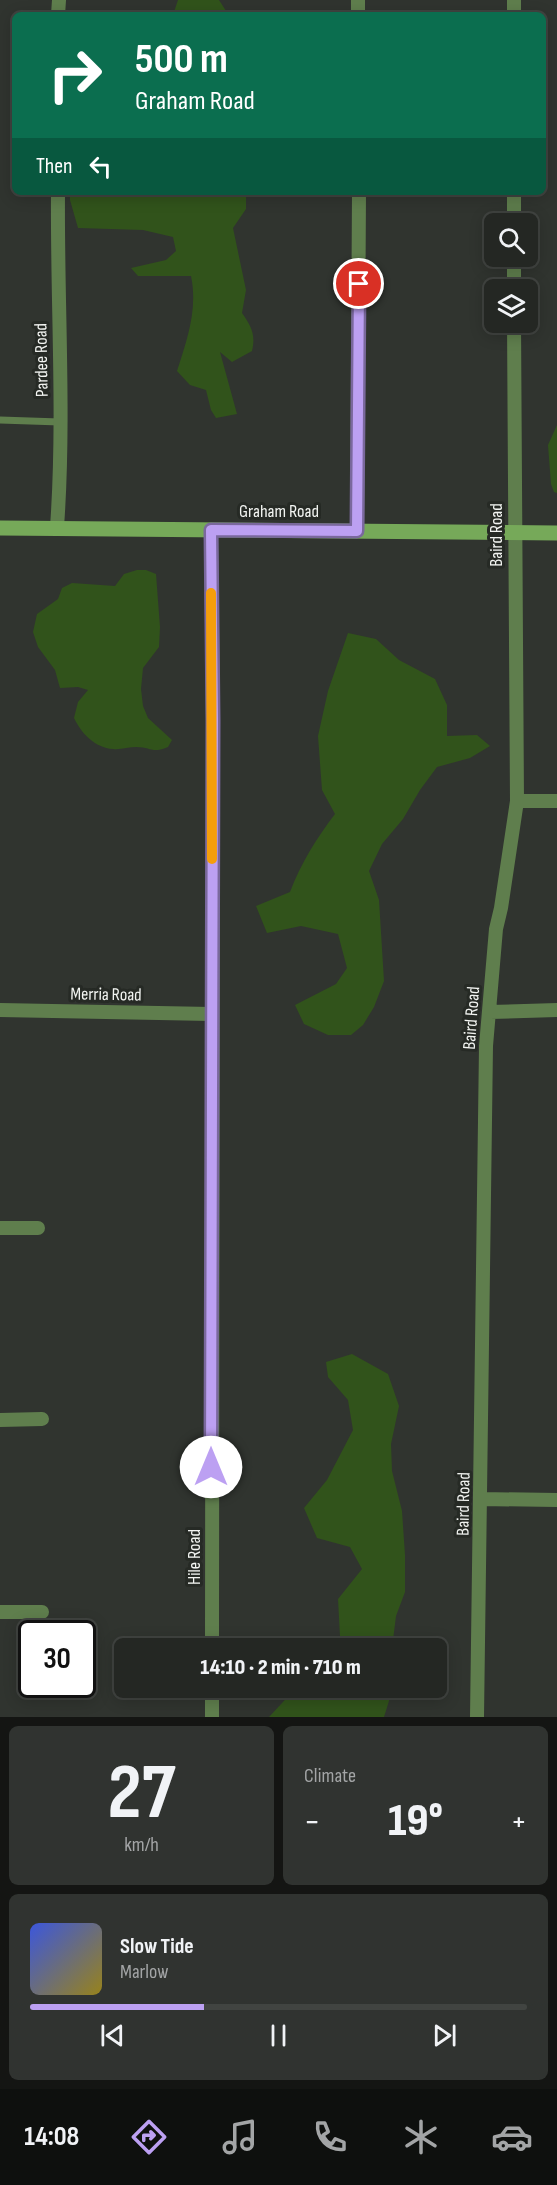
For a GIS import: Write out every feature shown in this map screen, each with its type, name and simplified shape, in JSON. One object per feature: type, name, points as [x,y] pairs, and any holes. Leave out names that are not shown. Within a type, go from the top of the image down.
[{"type":"main road","name":"Graham Road","points":[[0,528],[557,533]]},
{"type":"street","name":"Pardee Road","points":[[57,527],[60,484],[58,195]]},
{"type":"street","points":[[357,531],[359,195]]},
{"type":"street","points":[[514,195],[514,213]]},
{"type":"street","name":"Baird Road","points":[[477,1717],[482,1499],[486,1046],[496,929],[517,801],[514,333]]},
{"type":"street","name":"Hile Road","points":[[211,530],[213,721],[212,1638]]},
{"type":"street","points":[[517,801],[557,801]]},
{"type":"street","name":"Merria Road","points":[[0,1010],[212,1014]]},
{"type":"street","points":[[490,1012],[557,1010]]},
{"type":"street","points":[[0,1228],[38,1228]]},
{"type":"street","points":[[0,1420],[42,1419]]},
{"type":"street","points":[[482,1499],[557,1500]]},
{"type":"street","points":[[0,1612],[42,1612]]},
{"type":"street","points":[[212,1698],[212,1717]]},
{"type":"lane","points":[[0,420],[60,422]]},
{"type":"green space","points":[[178,0],[219,0],[227,12],[174,12]]},
{"type":"green space","points":[[70,195],[246,195],[246,209],[233,228],[246,290],[242,313],[252,330],[253,345],[252,351],[232,362],[220,352],[237,414],[216,418],[211,410],[206,390],[190,385],[177,371],[188,336],[192,312],[191,276],[138,276],[131,268],[166,260],[176,251],[173,237],[143,230],[78,228]]},
{"type":"green space","points":[[557,425],[557,493],[554,492],[551,484],[548,445]]},
{"type":"green space","points":[[146,570],[156,574],[160,627],[159,647],[143,668],[141,689],[143,706],[148,718],[172,740],[168,747],[158,750],[141,747],[106,748],[89,739],[74,718],[78,702],[88,690],[78,687],[60,688],[55,670],[38,647],[33,632],[37,614],[58,599],[62,588],[72,583],[115,586],[124,574]]},
{"type":"green space","points":[[348,633],[376,639],[399,660],[435,679],[447,705],[447,736],[477,735],[490,746],[470,758],[437,767],[403,819],[382,844],[369,871],[379,900],[384,981],[374,1007],[363,1025],[351,1035],[328,1035],[304,1024],[295,1005],[336,984],[347,968],[338,934],[301,926],[267,933],[256,906],[290,892],[299,871],[335,814],[322,790],[318,736],[328,691]]},
{"type":"green space","points":[[352,1354],[388,1374],[399,1406],[391,1444],[392,1471],[402,1511],[405,1592],[396,1616],[393,1638],[339,1638],[338,1599],[362,1569],[350,1547],[317,1538],[304,1508],[327,1480],[353,1430],[348,1400],[328,1377],[326,1362]]},
{"type":"green space","points":[[287,1698],[390,1698],[384,1717],[269,1717]]},
{"type":"slow traffic","points":[[211,593],[212,859]]},
{"type":"route","points":[[211,1467],[213,721],[211,530],[357,531],[359,284]]}]
